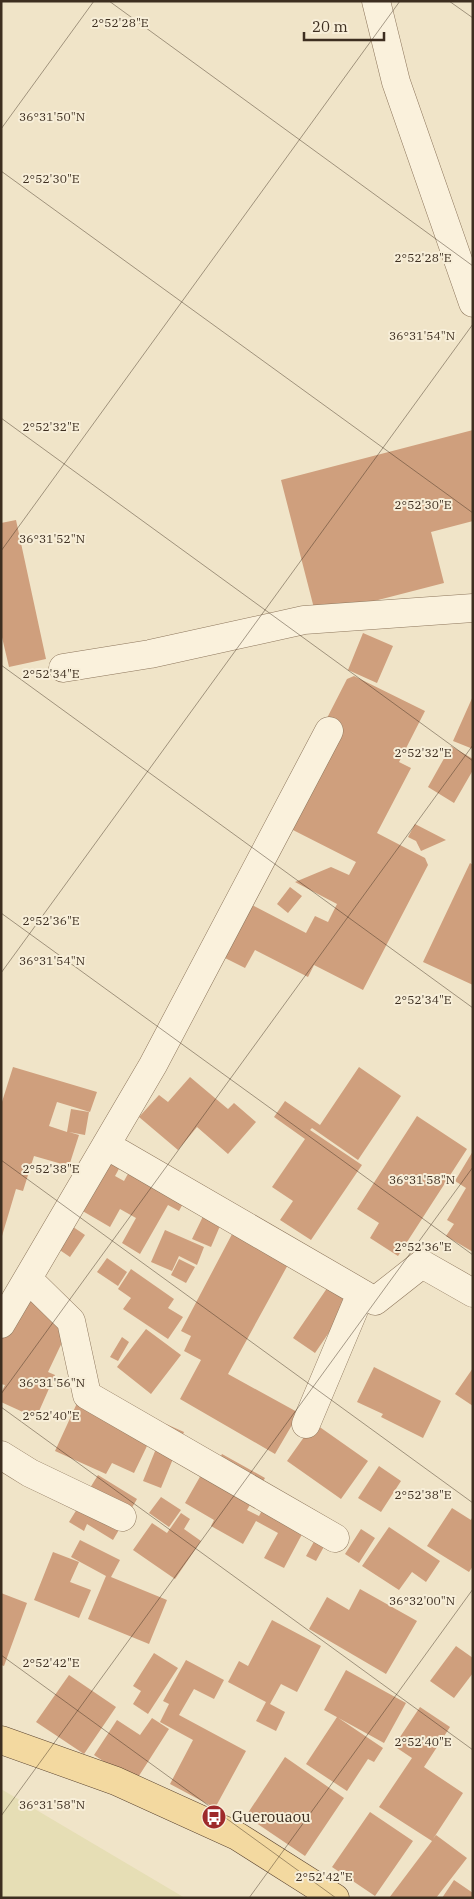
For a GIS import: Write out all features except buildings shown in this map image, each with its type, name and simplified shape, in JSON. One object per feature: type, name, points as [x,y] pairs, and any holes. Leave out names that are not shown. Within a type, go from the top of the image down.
[{"type":"main road","points":[[1,1740],[116,1781],[237,1836],[336,1898]]},
{"type":"street","points":[[376,1],[396,82],[473,303]]},
{"type":"street","points":[[63,668],[150,654],[304,620],[473,608]]},
{"type":"street","points":[[1,1324],[153,1064],[329,731]]},
{"type":"street","points":[[106,1145],[375,1301],[422,1264],[473,1293]]},
{"type":"street","points":[[28,1279],[71,1321],[87,1395],[335,1538]]},
{"type":"street","points":[[306,1424],[361,1293]]},
{"type":"street","points":[[1,1455],[30,1473],[122,1517]]},
{"type":"shaded area","points":[[1,1789],[185,1898],[1,1898]]},
{"type":"place","name":"Guerouaou","points":[[214,1817]]}]
